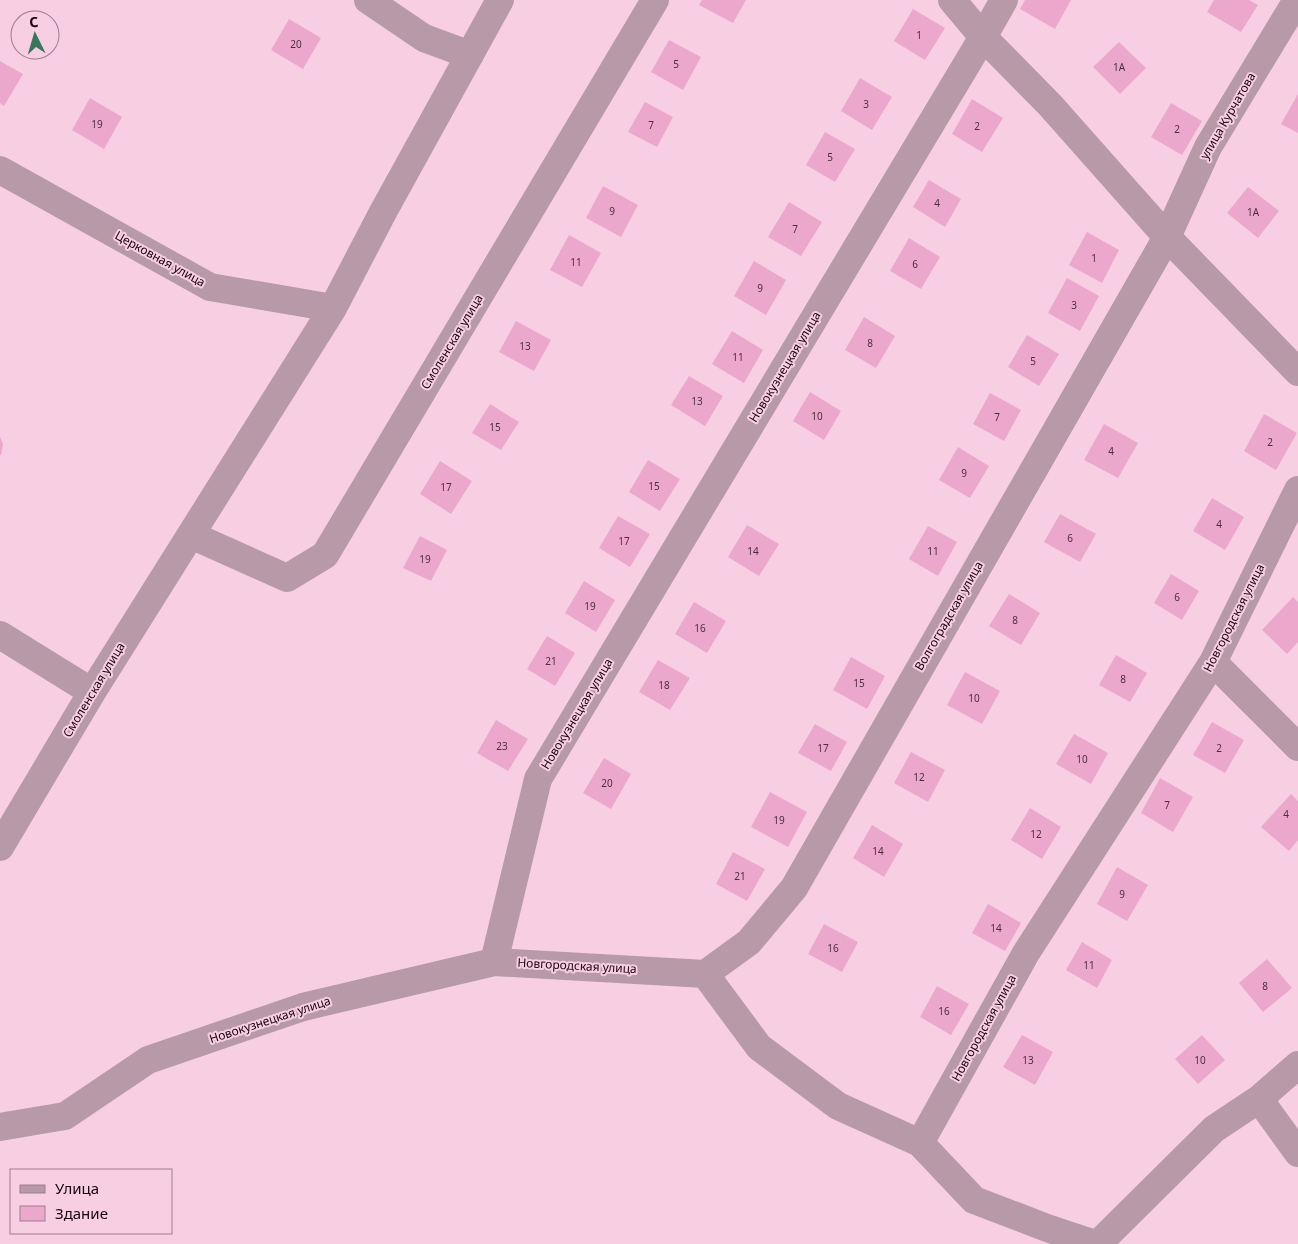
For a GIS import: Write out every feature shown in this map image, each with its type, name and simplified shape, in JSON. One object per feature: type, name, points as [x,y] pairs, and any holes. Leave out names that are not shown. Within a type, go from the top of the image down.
[{"type":"street","points":[[368,0],[424,38],[470,55]]},
{"type":"street","name":"Смоленская улица","points":[[0,847],[92,692],[333,308],[500,0]]},
{"type":"street","name":"Смоленская улица","points":[[190,535],[286,578],[325,555],[655,0]]},
{"type":"street","points":[[952,0],[983,37],[1050,105],[1167,237],[1298,372]]},
{"type":"street","name":"Новокузнецкая улица","points":[[0,1127],[65,1116],[148,1060],[303,1007],[494,962],[538,779],[1004,0]]},
{"type":"street","name":"улица Курчатова","points":[[1167,237],[1208,147],[1297,0]]},
{"type":"street","name":"Церковная улица","points":[[0,170],[210,287],[333,308]]},
{"type":"street","name":"Волгоградская улица","points":[[705,974],[749,942],[794,888],[1167,237]]},
{"type":"street","name":"Новгородская улица","points":[[920,1143],[1026,952],[1213,662],[1298,490]]},
{"type":"street","points":[[0,635],[92,692]]},
{"type":"street","points":[[1213,662],[1298,747]]},
{"type":"street","name":"Новгородская улица","points":[[494,962],[705,974]]},
{"type":"street","points":[[705,974],[758,1047],[838,1106],[920,1143],[974,1200],[1047,1228],[1097,1244],[1214,1129],[1259,1099],[1298,1065]]},
{"type":"street","points":[[1259,1099],[1298,1153]]},
{"type":"building","points":[[702,0],[746,0],[733,23],[699,5]]},
{"type":"building","points":[[1025,0],[1071,0],[1055,29],[1020,9]]},
{"type":"building","points":[[1214,0],[1249,0],[1258,5],[1241,32],[1207,12]]},
{"type":"building","points":[[913,9],[945,28],[925,60],[894,41]]},
{"type":"building","points":[[289,19],[321,38],[303,69],[271,50]]},
{"type":"building","points":[[669,40],[701,57],[683,90],[651,72]]},
{"type":"building","points":[[1119,42],[1146,68],[1120,94],[1093,67]]},
{"type":"building","points":[[0,61],[23,74],[4,106],[0,103]]},
{"type":"building","points":[[860,78],[892,97],[872,130],[841,111]]},
{"type":"building","points":[[1298,94],[1298,133],[1281,124]]},
{"type":"building","points":[[90,98],[122,117],[104,149],[72,130]]},
{"type":"building","points":[[972,99],[1003,118],[982,152],[952,134]]},
{"type":"building","points":[[645,102],[673,117],[657,147],[628,132]]},
{"type":"building","points":[[1171,103],[1202,121],[1182,155],[1151,137]]},
{"type":"building","points":[[825,132],[855,149],[835,182],[806,165]]},
{"type":"building","points":[[929,180],[961,199],[945,227],[913,207]]},
{"type":"building","points":[[603,186],[638,205],[621,237],[586,218]]},
{"type":"building","points":[[1248,187],[1279,211],[1258,238],[1227,213]]},
{"type":"building","points":[[789,202],[822,222],[801,256],[768,237]]},
{"type":"building","points":[[1087,232],[1119,250],[1102,283],[1069,265]]},
{"type":"building","points":[[569,235],[601,253],[582,287],[550,270]]},
{"type":"building","points":[[909,238],[940,257],[921,289],[890,271]]},
{"type":"building","points":[[754,261],[786,280],[766,315],[734,296]]},
{"type":"building","points":[[1067,278],[1099,296],[1080,331],[1048,313]]},
{"type":"building","points":[[864,317],[895,336],[876,368],[845,350]]},
{"type":"building","points":[[516,321],[551,340],[534,371],[499,352]]},
{"type":"building","points":[[732,331],[763,350],[744,383],[712,364]]},
{"type":"building","points":[[1027,335],[1059,354],[1039,386],[1008,367]]},
{"type":"building","points":[[689,376],[723,396],[705,426],[671,405]]},
{"type":"building","points":[[810,392],[841,411],[824,440],[793,421]]},
{"type":"building","points":[[990,393],[1021,410],[1004,441],[973,424]]},
{"type":"building","points":[[490,404],[519,422],[501,450],[472,433]]},
{"type":"building","points":[[1264,414],[1297,433],[1276,470],[1244,451]]},
{"type":"building","points":[[1104,424],[1138,443],[1118,478],[1084,460]]},
{"type":"building","points":[[0,437],[3,444],[1,455],[0,455]]},
{"type":"building","points":[[958,447],[989,466],[970,498],[939,480]]},
{"type":"building","points":[[648,460],[680,479],[660,511],[629,492]]},
{"type":"building","points":[[440,461],[472,481],[451,514],[420,494]]},
{"type":"building","points":[[1212,498],[1244,517],[1225,550],[1193,531]]},
{"type":"building","points":[[1060,514],[1096,534],[1080,562],[1044,542]]},
{"type":"building","points":[[618,516],[650,534],[630,567],[599,548]]},
{"type":"building","points":[[747,525],[779,544],[759,576],[728,557]]},
{"type":"building","points":[[928,526],[957,542],[938,576],[909,559]]},
{"type":"building","points":[[420,536],[447,550],[431,581],[403,568]]},
{"type":"building","points":[[1171,574],[1199,591],[1182,620],[1154,603]]},
{"type":"building","points":[[584,581],[615,600],[596,632],[565,613]]},
{"type":"building","points":[[1009,594],[1040,613],[1021,645],[989,626]]},
{"type":"building","points":[[1293,597],[1298,602],[1298,642],[1287,654],[1262,630]]},
{"type":"building","points":[[694,602],[726,621],[707,653],[675,634]]},
{"type":"building","points":[[547,636],[575,653],[555,686],[527,669]]},
{"type":"building","points":[[1116,655],[1147,673],[1130,702],[1099,685]]},
{"type":"building","points":[[851,657],[885,676],[867,709],[833,690]]},
{"type":"building","points":[[658,660],[690,678],[670,710],[639,692]]},
{"type":"building","points":[[965,672],[1000,691],[982,724],[947,705]]},
{"type":"building","points":[[496,720],[528,739],[508,771],[477,753]]},
{"type":"building","points":[[1212,722],[1244,740],[1225,773],[1193,755]]},
{"type":"building","points":[[815,724],[847,742],[831,771],[798,753]]},
{"type":"building","points":[[1074,734],[1108,753],[1091,784],[1056,764]]},
{"type":"building","points":[[911,752],[945,770],[928,802],[894,783]]},
{"type":"building","points":[[604,758],[631,774],[611,809],[583,793]]},
{"type":"building","points":[[1160,778],[1193,797],[1173,832],[1141,813]]},
{"type":"building","points":[[770,792],[807,812],[788,847],[751,827]]},
{"type":"building","points":[[1291,794],[1298,801],[1298,840],[1289,851],[1261,827]]},
{"type":"building","points":[[1030,808],[1061,827],[1042,859],[1011,840]]},
{"type":"building","points":[[872,825],[903,844],[884,877],[853,858]]},
{"type":"building","points":[[733,852],[765,869],[747,901],[716,884]]},
{"type":"building","points":[[1117,867],[1148,885],[1127,921],[1097,904]]},
{"type":"building","points":[[988,904],[1021,923],[1005,951],[972,933]]},
{"type":"building","points":[[824,924],[858,942],[842,972],[808,954]]},
{"type":"building","points":[[1082,942],[1112,960],[1097,988],[1066,970]]},
{"type":"building","points":[[1267,959],[1292,988],[1263,1012],[1239,983]]},
{"type":"building","points":[[937,986],[969,1004],[951,1035],[920,1017]]},
{"type":"building","points":[[1022,1035],[1053,1052],[1035,1085],[1003,1067]]},
{"type":"building","points":[[1202,1035],[1225,1060],[1198,1084],[1175,1059]]}]
